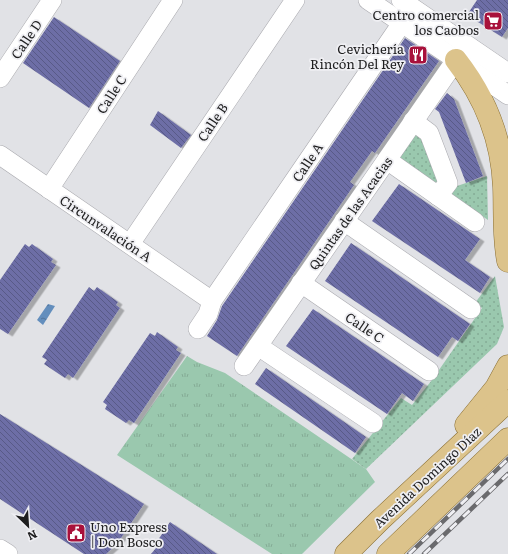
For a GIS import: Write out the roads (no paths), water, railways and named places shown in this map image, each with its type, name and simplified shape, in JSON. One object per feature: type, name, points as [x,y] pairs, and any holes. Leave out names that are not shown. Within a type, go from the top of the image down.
[{"type":"main road","points":[[456,60],[466,72],[484,106],[495,132],[502,162]]},
{"type":"main road","points":[[508,128],[503,146],[502,162],[504,187],[504,234],[508,261]]},
{"type":"main road","points":[[380,520],[414,479],[472,418],[496,388],[508,366]]},
{"type":"main road","name":"Avenida Domingo Díaz","points":[[346,554],[380,520],[508,401]]},
{"type":"main road","points":[[388,554],[508,439]]},
{"type":"street","name":"Calle D","points":[[0,78],[52,0]]},
{"type":"street","name":"Calle C","points":[[49,189],[173,0]]},
{"type":"street","name":"Calle B","points":[[130,244],[295,0]]},
{"type":"street","points":[[368,0],[508,95]]},
{"type":"street","points":[[408,2],[508,73]]},
{"type":"street","name":"Calle A","points":[[198,329],[208,314],[212,301],[402,23]]},
{"type":"street","name":"Quintas de las Acacias","points":[[244,366],[456,60]]},
{"type":"street","points":[[413,121],[429,133],[448,183],[438,196]]},
{"type":"street","name":"Circunvalación A","points":[[0,156],[212,301]]},
{"type":"street","points":[[387,160],[476,222]]},
{"type":"street","points":[[344,221],[471,309]]},
{"type":"street","name":"Calle C","points":[[301,283],[429,371]]},
{"type":"street","points":[[258,346],[373,423]]},
{"type":"street","points":[[400,554],[404,542],[411,532]]},
{"type":"street","points":[[0,549],[8,554]]},
{"type":"water","points":[[48,304],[55,306],[43,325],[37,320]]},
{"type":"railway","points":[[409,554],[508,459]]},
{"type":"railway","points":[[424,554],[508,474]]},
{"type":"place","name":"Centro comercial los Caobos","points":[[493,21]]},
{"type":"place","name":"Cevichería Rincón Del Rey","points":[[418,55]]},
{"type":"place","name":"Uno Express | Don Bosco","points":[[76,533]]}]
